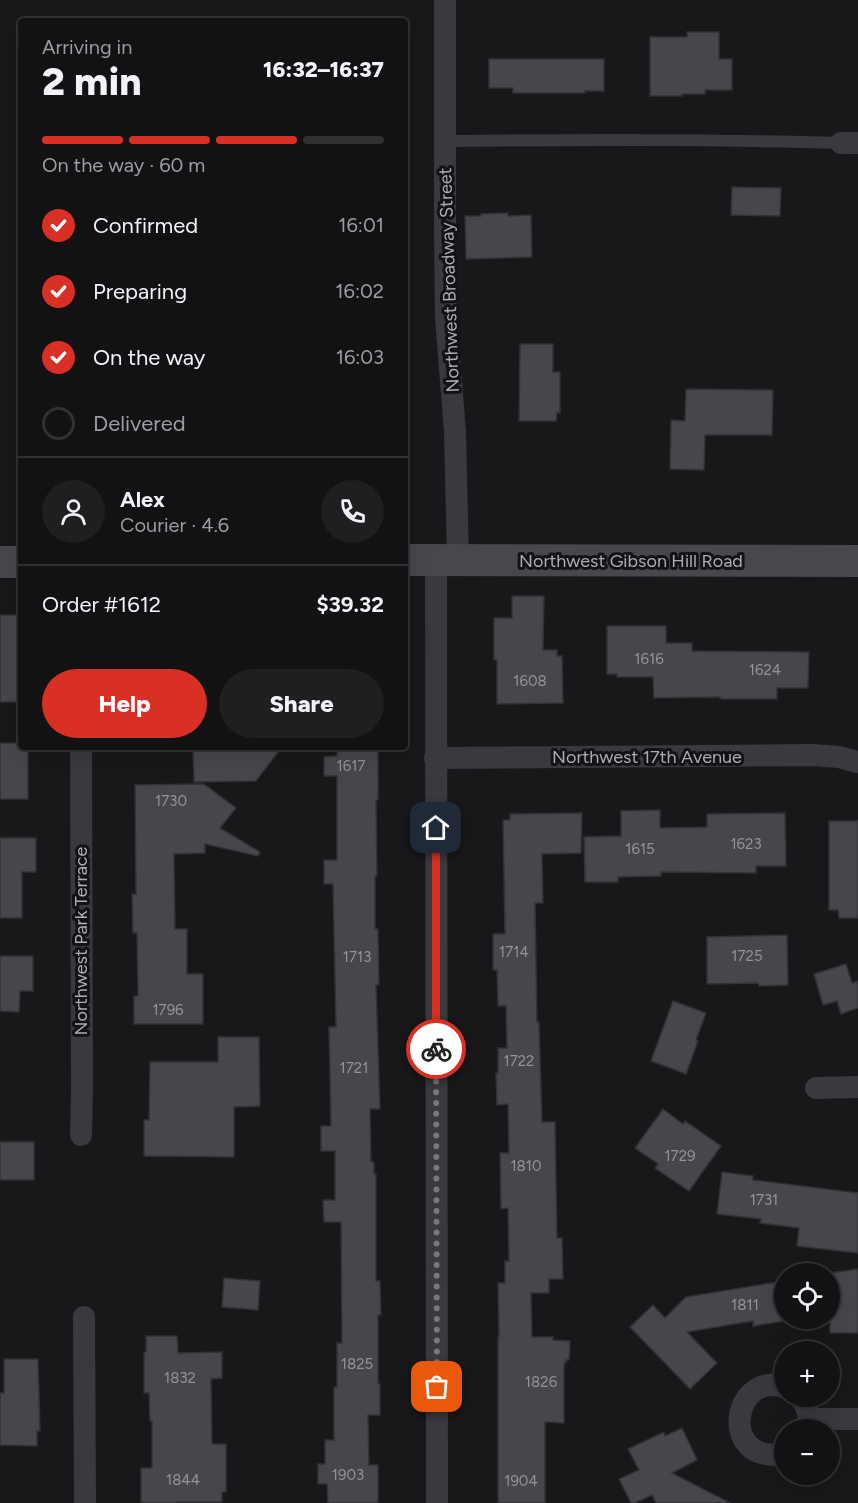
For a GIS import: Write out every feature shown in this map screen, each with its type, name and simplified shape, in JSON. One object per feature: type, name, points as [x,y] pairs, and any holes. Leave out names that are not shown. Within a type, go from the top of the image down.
[{"type":"main road","name":"Northwest Gibson Hill Road","points":[[408,560],[858,561]]},
{"type":"main road","points":[[0,562],[18,562]]},
{"type":"street","name":"Northwest Broadway Street","points":[[437,1503],[435,758],[455,432],[446,318],[445,0]]},
{"type":"street","name":"Northwest Park Terrace","points":[[81,750],[81,1135]]},
{"type":"street","name":"Northwest 17th Avenue","points":[[435,758],[812,755],[839,757],[858,762]]},
{"type":"street","points":[[816,1088],[858,1087]]},
{"type":"street","points":[[84,1317],[85,1503]]},
{"type":"street","points":[[774,1386],[758,1389],[749,1396],[742,1406],[739,1418],[744,1440],[762,1454],[774,1456]]},
{"type":"street","points":[[840,1421],[858,1419]]},
{"type":"lane","points":[[445,141],[612,139],[849,143]]},
{"type":"building","points":[[687,32],[719,32],[719,59],[732,59],[732,90],[705,90],[705,94],[682,94],[682,96],[650,96],[650,37],[687,37]]},
{"type":"building","points":[[489,59],[604,59],[604,91],[513,93],[513,88],[489,88]]},
{"type":"building","points":[[732,187],[781,188],[780,216],[731,215]]},
{"type":"building","points":[[508,213],[508,216],[531,215],[532,257],[466,259],[465,216]]},
{"type":"building","points":[[520,344],[553,344],[553,372],[560,372],[560,413],[557,412],[556,421],[519,421]]},
{"type":"building","points":[[686,389],[773,390],[772,435],[705,435],[704,470],[670,469],[671,420],[685,421]]},
{"type":"building","points":[[512,596],[544,596],[543,650],[557,650],[557,656],[562,656],[563,703],[497,704],[494,618],[512,618]]},
{"type":"building","points":[[0,615],[18,615],[18,702],[0,702]]},
{"type":"building","points":[[607,626],[666,626],[666,643],[692,643],[692,651],[809,652],[808,688],[777,688],[777,699],[654,698],[653,677],[617,677],[617,674],[607,674]]},
{"type":"building","points":[[0,743],[18,743],[18,750],[28,750],[28,799],[0,799]]},
{"type":"building","points":[[193,750],[280,750],[256,781],[194,782]]},
{"type":"building","points":[[337,750],[378,750],[375,929],[378,929],[379,985],[376,985],[380,1109],[370,1109],[371,1162],[374,1162],[374,1174],[376,1174],[376,1281],[380,1281],[378,1384],[380,1384],[380,1415],[368,1415],[369,1465],[378,1465],[378,1503],[328,1503],[327,1484],[318,1484],[318,1464],[325,1464],[325,1440],[334,1440],[337,1343],[342,1343],[341,1222],[324,1222],[323,1200],[335,1200],[335,1151],[321,1151],[321,1126],[331,1126],[329,1027],[336,1027],[333,884],[324,884],[324,860],[337,860],[337,776],[324,776],[324,757],[337,756]]},
{"type":"building","points":[[204,784],[236,808],[220,828],[260,852],[258,856],[205,844],[205,853],[174,854],[175,929],[187,929],[187,974],[203,974],[203,1024],[134,1024],[134,996],[138,996],[137,933],[133,933],[132,894],[136,894],[135,785]]},
{"type":"building","points":[[660,810],[660,828],[707,827],[707,814],[785,813],[786,866],[756,866],[756,873],[661,872],[661,876],[618,877],[618,882],[585,882],[584,837],[621,836],[621,811]]},
{"type":"building","points":[[582,813],[581,853],[542,854],[543,903],[535,903],[537,1022],[539,1022],[542,1122],[555,1122],[557,1238],[562,1238],[563,1279],[549,1279],[549,1293],[531,1293],[532,1337],[553,1337],[553,1340],[570,1341],[569,1360],[564,1363],[564,1423],[545,1422],[545,1503],[498,1503],[498,1283],[505,1283],[505,1261],[509,1261],[508,1208],[501,1209],[500,1153],[509,1153],[508,1104],[497,1105],[496,1073],[498,1073],[498,1048],[507,1048],[506,1006],[498,1006],[497,970],[493,970],[493,934],[505,934],[503,820],[510,820],[510,814]]},
{"type":"building","points":[[829,821],[858,821],[858,918],[839,918],[838,910],[829,910]]},
{"type":"building","points":[[0,838],[36,838],[36,872],[22,872],[22,918],[0,918]]},
{"type":"building","points":[[787,935],[788,985],[707,984],[707,937]]},
{"type":"building","points":[[0,956],[33,956],[33,991],[20,991],[19,1012],[0,1011]]},
{"type":"building","points":[[846,964],[852,983],[858,981],[858,1008],[841,1014],[837,1001],[823,1005],[814,974]]},
{"type":"building","points":[[673,1001],[706,1013],[686,1074],[651,1061]]},
{"type":"building","points":[[218,1037],[259,1037],[260,1106],[234,1107],[234,1157],[144,1156],[144,1120],[149,1120],[150,1062],[218,1062]]},
{"type":"building","points":[[663,1109],[683,1124],[685,1121],[721,1146],[689,1191],[655,1168],[658,1164],[635,1148]]},
{"type":"building","points":[[0,1142],[34,1142],[34,1180],[0,1180]]},
{"type":"building","points":[[722,1172],[753,1176],[753,1180],[858,1193],[858,1253],[797,1246],[799,1228],[760,1223],[761,1219],[717,1214]]},
{"type":"building","points":[[858,1269],[858,1333],[830,1333],[830,1329],[840,1329],[840,1272]]},
{"type":"building","points":[[224,1278],[260,1281],[258,1310],[222,1307]]},
{"type":"building","points":[[774,1283],[774,1323],[753,1326],[753,1321],[687,1332],[717,1363],[690,1389],[630,1327],[653,1305],[665,1318],[686,1297]]},
{"type":"building","points":[[146,1336],[177,1336],[178,1353],[222,1352],[222,1378],[211,1379],[212,1444],[226,1444],[226,1492],[222,1492],[222,1502],[141,1502],[141,1468],[152,1468],[152,1421],[150,1421],[149,1393],[144,1393]]},
{"type":"building","points":[[4,1359],[38,1359],[40,1431],[37,1431],[37,1446],[0,1445],[0,1393],[4,1393]]},
{"type":"building","points":[[682,1428],[697,1460],[672,1473],[730,1503],[656,1503],[652,1495],[631,1503],[619,1479],[639,1470],[628,1449],[664,1432],[665,1436]]},
{"type":"way so far","points":[[436,1049],[437,1387]]},
{"type":"route","points":[[436,828],[436,1049]]}]
